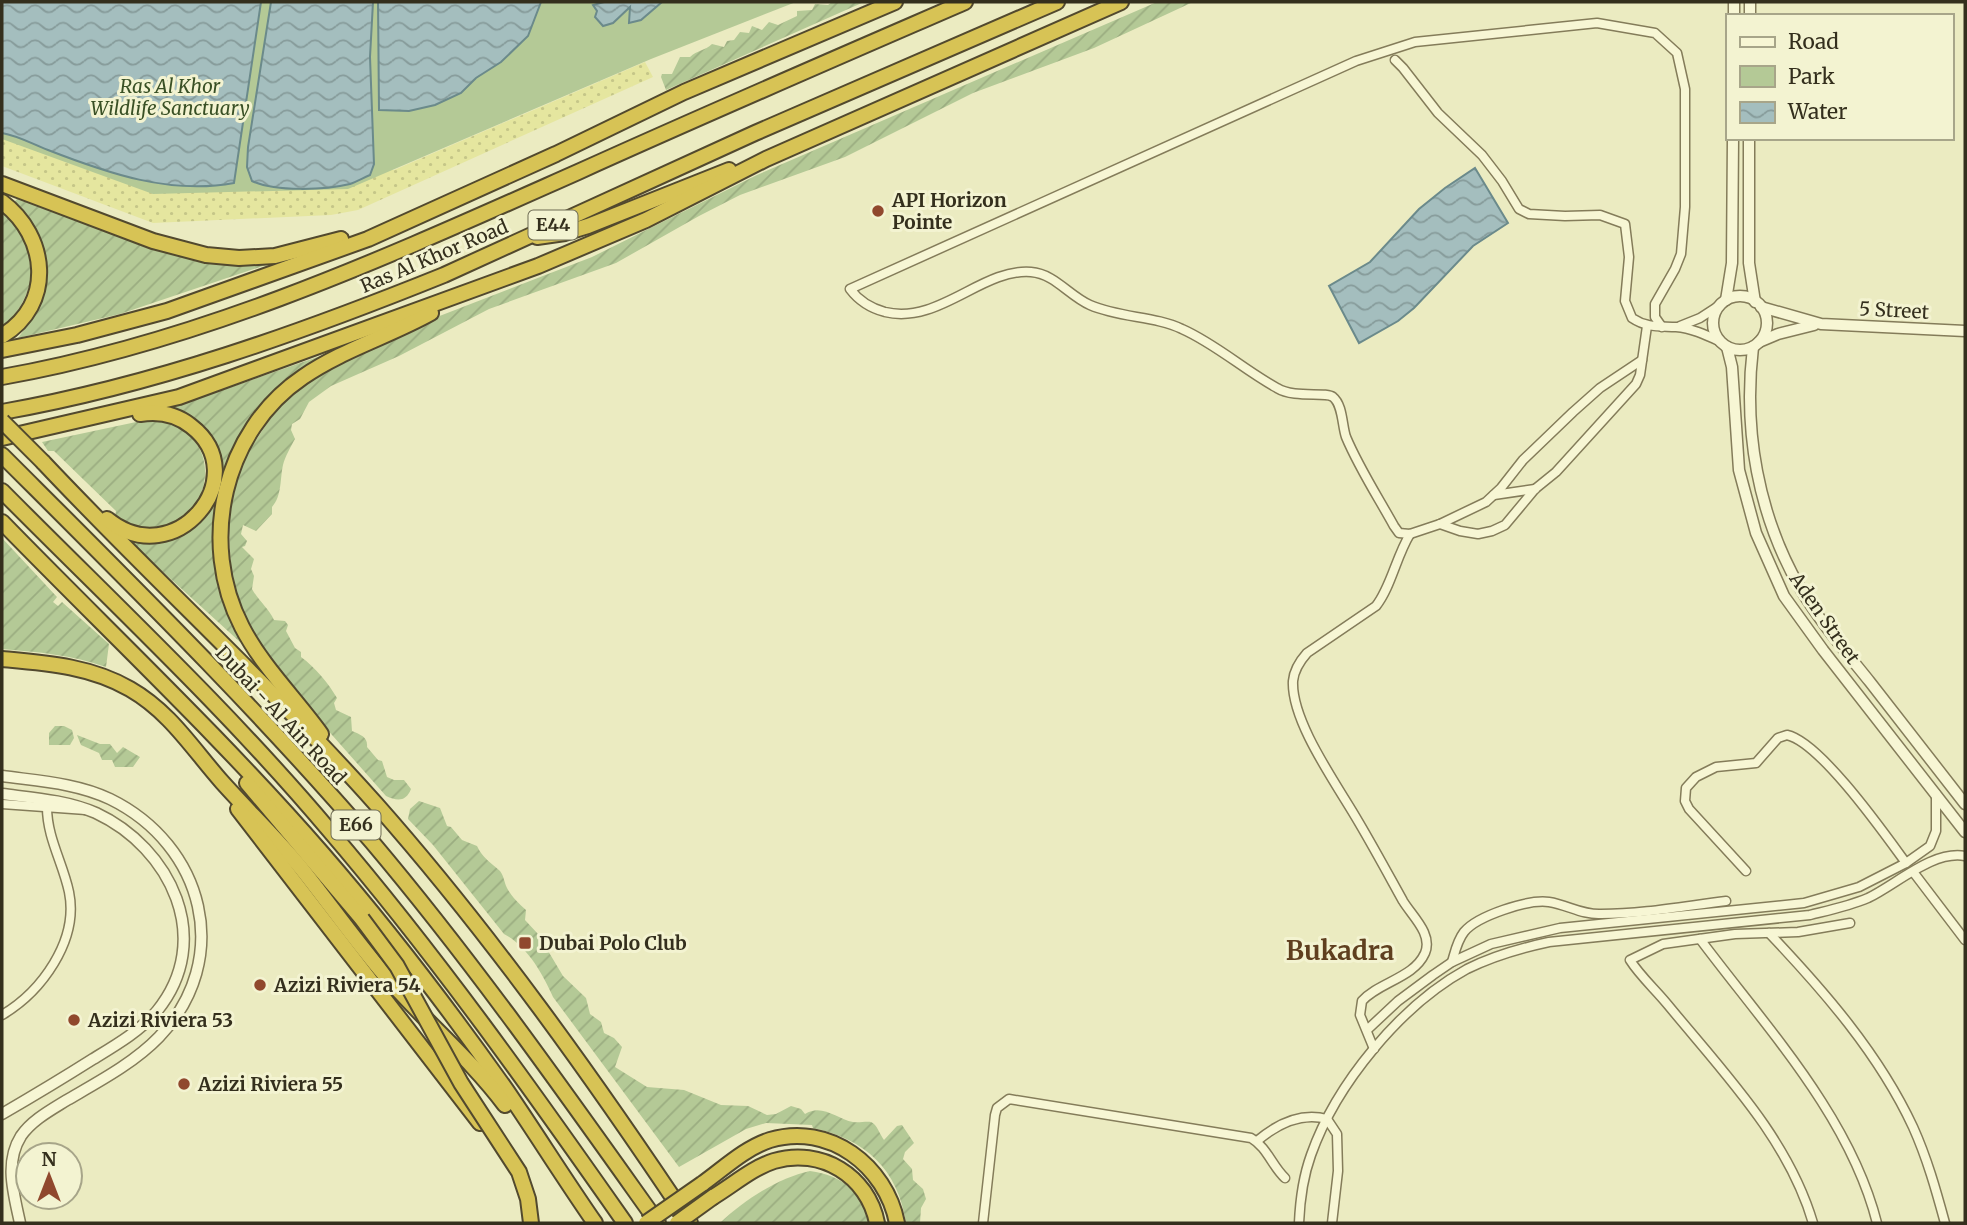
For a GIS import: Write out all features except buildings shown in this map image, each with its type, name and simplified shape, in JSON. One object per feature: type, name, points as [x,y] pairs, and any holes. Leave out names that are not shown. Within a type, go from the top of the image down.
[{"type":"highway","points":[[2,350],[120,324],[219,294],[368,239],[556,154],[684,92],[895,2]]},
{"type":"highway","name":"Ras Al Khor Road","points":[[2,377],[195,329],[320,284],[965,2]]},
{"type":"highway","name":"Ras Al Khor Road","points":[[2,412],[114,388],[229,355],[394,295],[1057,2]]},
{"type":"highway","points":[[2,438],[179,397],[538,266],[605,239],[766,159],[1121,2]]},
{"type":"highway","points":[[2,184],[171,247],[205,255],[258,257],[294,252],[348,237],[517,165],[556,154]]},
{"type":"highway","points":[[526,238],[556,235],[581,228],[712,175],[766,159]]},
{"type":"highway","points":[[2,202],[17,214],[29,230],[36,248],[39,268],[35,297],[27,315],[2,336]]},
{"type":"highway","points":[[340,765],[314,725],[257,651],[242,628],[231,602],[220,548],[220,520],[226,493],[242,445],[270,407],[291,386],[321,366],[433,312],[457,295]]},
{"type":"highway","points":[[64,425],[75,429],[148,413],[170,415],[200,433],[213,461],[213,488],[202,511],[186,525],[164,534],[149,536],[126,531],[77,498]]},
{"type":"highway","points":[[2,421],[340,765],[401,832],[495,949],[690,1223]]},
{"type":"highway","name":"Dubai - Al Ain Road","points":[[6,460],[222,678],[372,842],[494,994],[658,1223]]},
{"type":"highway","name":"E66","points":[[2,491],[196,686],[328,829],[433,957],[625,1223]]},
{"type":"highway","points":[[2,522],[201,721],[323,855],[463,1031],[595,1223]]},
{"type":"highway","points":[[2,659],[78,668],[96,673],[129,688],[173,722],[224,784],[299,866],[404,997],[480,1074],[547,1154]]},
{"type":"highway","points":[[184,706],[190,718],[362,919],[397,967],[461,1083],[524,1185],[531,1223]]},
{"type":"highway","points":[[224,784],[234,805],[489,1135],[504,1150]]},
{"type":"highway","points":[[646,1223],[742,1155],[769,1140],[783,1137],[811,1137],[845,1149],[862,1160],[875,1172],[890,1197],[897,1223]]},
{"type":"highway","points":[[677,1223],[762,1166],[786,1158],[809,1158],[831,1164],[851,1175],[867,1194],[877,1223]]},
{"type":"street","points":[[1642,360],[1600,388],[1573,412],[1523,460],[1494,495],[1474,509],[1410,534],[1399,533],[1394,526],[1349,444],[1334,398],[1324,394],[1299,395],[1280,390],[1181,328],[1094,306],[1068,292],[1052,278],[1034,272],[1008,274],[929,309],[909,314],[889,313],[871,307],[850,289],[1356,61],[1415,42],[1597,23],[1655,33],[1677,53],[1685,89],[1685,207],[1681,254],[1655,303],[1655,317],[1662,327]]},
{"type":"street","points":[[1395,60],[1438,113],[1482,156],[1502,181],[1518,209],[1529,214],[1553,216],[1600,215],[1625,225],[1629,257],[1625,301],[1632,318],[1647,326],[1677,327],[1706,335],[1723,344],[1744,350],[1755,345],[1766,329],[1765,314],[1758,304],[1749,263],[1749,140]]},
{"type":"street","points":[[1723,344],[1714,333],[1713,323],[1723,303],[1732,263],[1733,140]]},
{"type":"street","points":[[1677,327],[1736,297],[1746,297],[1758,304]]},
{"type":"street","name":"5 Street","points":[[1758,304],[1821,324]]},
{"type":"street","name":"5 Street","points":[[1755,345],[1799,328],[1821,324],[1965,331]]},
{"type":"street","points":[[1440,524],[1471,533],[1492,531],[1505,524],[1535,489],[1556,472],[1631,390],[1640,375],[1647,326]]},
{"type":"street","name":"Aden Street","points":[[1723,344],[1732,367],[1739,470],[1756,533],[1784,596],[1965,832]]},
{"type":"street","name":"Aden Street","points":[[1755,345],[1749,376],[1749,409],[1756,471],[1763,502],[1786,561],[1817,615],[1965,804]]},
{"type":"street","points":[[1494,495],[1535,489]]},
{"type":"street","points":[[1374,1049],[1360,1015],[1362,1001],[1415,966],[1428,942],[1311,741],[1297,705],[1293,681],[1299,663],[1307,653],[1376,606],[1410,534]]},
{"type":"street","points":[[1746,871],[1689,809],[1685,800],[1686,788],[1691,780],[1716,767],[1756,763],[1778,738],[1787,735],[1795,737],[1820,757],[1906,863]]},
{"type":"street","points":[[2,776],[77,787],[112,800],[135,815],[166,843],[182,865],[195,891],[202,934],[194,985],[181,1010],[166,1030],[148,1048],[43,1115],[22,1135],[14,1153],[11,1173],[20,1223]]},
{"type":"street","points":[[6,794],[22,804]]},
{"type":"street","points":[[2,1114],[48,1088],[139,1028],[156,1012],[168,995],[178,972],[183,948],[183,923],[178,899],[158,864],[141,844],[120,827],[88,810],[67,803],[6,794]]},
{"type":"street","points":[[1367,1030],[1398,1000],[1452,962],[1491,944],[1537,932],[1818,901],[1859,887],[1906,863],[1930,846],[1934,840],[1936,794]]},
{"type":"street","points":[[2,804],[88,810]]},
{"type":"street","points":[[2,1015],[26,998],[44,977],[59,951],[68,925],[69,892],[49,829],[47,807]]},
{"type":"street","points":[[1299,1223],[1307,1169],[1327,1119],[1348,1085],[1374,1049],[1405,1017],[1446,982],[1470,968],[1514,950],[1549,942],[1811,915],[1866,899],[1941,856],[1965,856]]},
{"type":"street","points":[[1914,873],[1965,940]]},
{"type":"street","points":[[1452,962],[1460,938],[1469,927],[1481,920],[1530,903],[1552,902],[1578,912],[1602,915],[1726,901]]},
{"type":"street","points":[[1654,918],[1656,946]]},
{"type":"street","points":[[1813,1223],[1784,1155],[1762,1123],[1630,960],[1656,946],[1735,934],[1798,932],[1850,923]]},
{"type":"street","points":[[1769,933],[1815,982],[1849,1026],[1901,1104],[1923,1150],[1945,1223]]},
{"type":"street","points":[[1700,939],[1824,1103],[1854,1159],[1877,1223]]},
{"type":"street","points":[[983,1223],[995,1115],[997,1108],[1009,1099],[1244,1136],[1257,1141],[1285,1178]]},
{"type":"street","points":[[1257,1141],[1276,1127],[1298,1117],[1315,1116],[1327,1119],[1337,1134],[1338,1171],[1332,1223]]},
{"type":"sand","points":[[645,62],[653,77],[358,210],[331,215],[153,223],[2,166],[2,133],[394,170]]},
{"type":"green space","name":"Ras Al Khor Wildlife Sanctuary","points":[[2,2],[796,2],[651,59],[348,189],[153,194],[2,139]]},
{"type":"green space","points":[[832,2],[864,2],[666,90],[662,74],[672,74],[680,57],[690,57],[712,44],[724,47],[727,41],[734,40],[740,32],[749,33],[752,26],[762,30],[769,22],[778,25],[797,16],[797,11],[812,10],[815,4],[828,5]]},
{"type":"green space","points":[[1157,2],[1193,2],[1094,48],[973,93],[845,157],[740,195],[616,263],[489,309],[399,356],[331,386],[309,402],[300,419],[292,424],[291,430],[295,439],[284,462],[272,514],[256,531],[243,525],[241,534],[247,541],[242,547],[254,559],[251,569],[254,576],[252,589],[257,597],[274,620],[285,621],[288,625],[286,631],[295,648],[330,687],[337,698],[334,703],[336,710],[351,717],[352,731],[365,739],[367,747],[382,761],[387,777],[404,780],[411,789],[407,796],[401,799],[386,796],[317,718],[266,654],[246,621],[231,577],[229,522],[232,496],[249,450],[279,406],[314,376],[424,322],[592,257],[757,175]]},
{"type":"green space","points":[[21,195],[158,245],[275,262],[120,314],[18,338],[32,319],[43,292],[42,248],[31,222],[14,202]]},
{"type":"green space","points":[[2,210],[26,237],[32,269],[23,300],[2,328]]},
{"type":"green space","points":[[326,354],[296,374],[223,480],[220,479],[217,456],[208,435],[197,423],[174,407]]},
{"type":"green space","points":[[155,418],[182,429],[199,447],[205,467],[203,489],[193,508],[178,522],[158,530],[135,527],[115,516],[116,511],[54,451],[48,451],[42,442]]},
{"type":"green space","points":[[216,498],[242,640],[240,642],[129,541],[156,543],[176,538],[206,515]]},
{"type":"green space","points":[[2,538],[57,597],[53,602],[58,606],[62,602],[109,644],[106,667],[68,657],[2,649]]},
{"type":"green space","points":[[55,726],[72,730],[74,738],[70,745],[49,745],[49,733]]},
{"type":"green space","points":[[77,735],[100,744],[110,744],[117,753],[123,747],[140,757],[133,767],[115,767],[112,760],[102,760],[99,753],[81,745]]},
{"type":"green space","points":[[419,801],[440,808],[447,826],[462,840],[477,846],[484,857],[500,871],[515,900],[526,910],[525,920],[538,934],[563,976],[586,998],[590,1014],[601,1022],[604,1033],[614,1038],[622,1047],[615,1067],[647,1087],[684,1090],[721,1105],[748,1106],[767,1115],[776,1114],[791,1106],[801,1109],[805,1114],[817,1110],[853,1122],[871,1122],[884,1140],[897,1126],[902,1125],[914,1143],[905,1152],[903,1159],[912,1169],[913,1180],[923,1189],[926,1199],[921,1208],[920,1223],[906,1223],[895,1187],[876,1159],[848,1140],[813,1128],[812,1125],[766,1123],[746,1129],[679,1167],[553,997],[527,953],[504,934],[433,845],[408,819],[410,809]]},
{"type":"green space","points":[[810,1171],[822,1173],[848,1186],[861,1202],[869,1223],[720,1223],[762,1191]]},
{"type":"water","points":[[2,2],[261,2],[234,183],[186,186],[139,180],[93,167],[2,133]]},
{"type":"water","points":[[271,2],[373,2],[370,57],[374,164],[370,175],[350,184],[314,189],[274,187],[252,181],[247,167],[248,147]]},
{"type":"water","points":[[378,2],[541,2],[528,36],[501,62],[476,78],[461,93],[435,105],[409,111],[379,110]]},
{"type":"water","points":[[604,2],[662,2],[641,20],[629,23],[630,7],[613,23],[603,26],[595,17],[597,11],[593,5]]},
{"type":"water","points":[[1475,168],[1508,223],[1473,246],[1414,308],[1398,321],[1359,343],[1329,286],[1370,262],[1419,209]]},
{"type":"place","name":"API Horizon Pointe","points":[[878,211]]},
{"type":"place","name":"Dubai Polo Club","points":[[525,943]]},
{"type":"place","name":"Azizi Riviera 54","points":[[260,985]]},
{"type":"place","name":"Azizi Riviera 53","points":[[74,1020]]},
{"type":"place","name":"Azizi Riviera 55","points":[[184,1084]]},
{"type":"district","name":"Bukadra","points":[[1340,951]]}]
